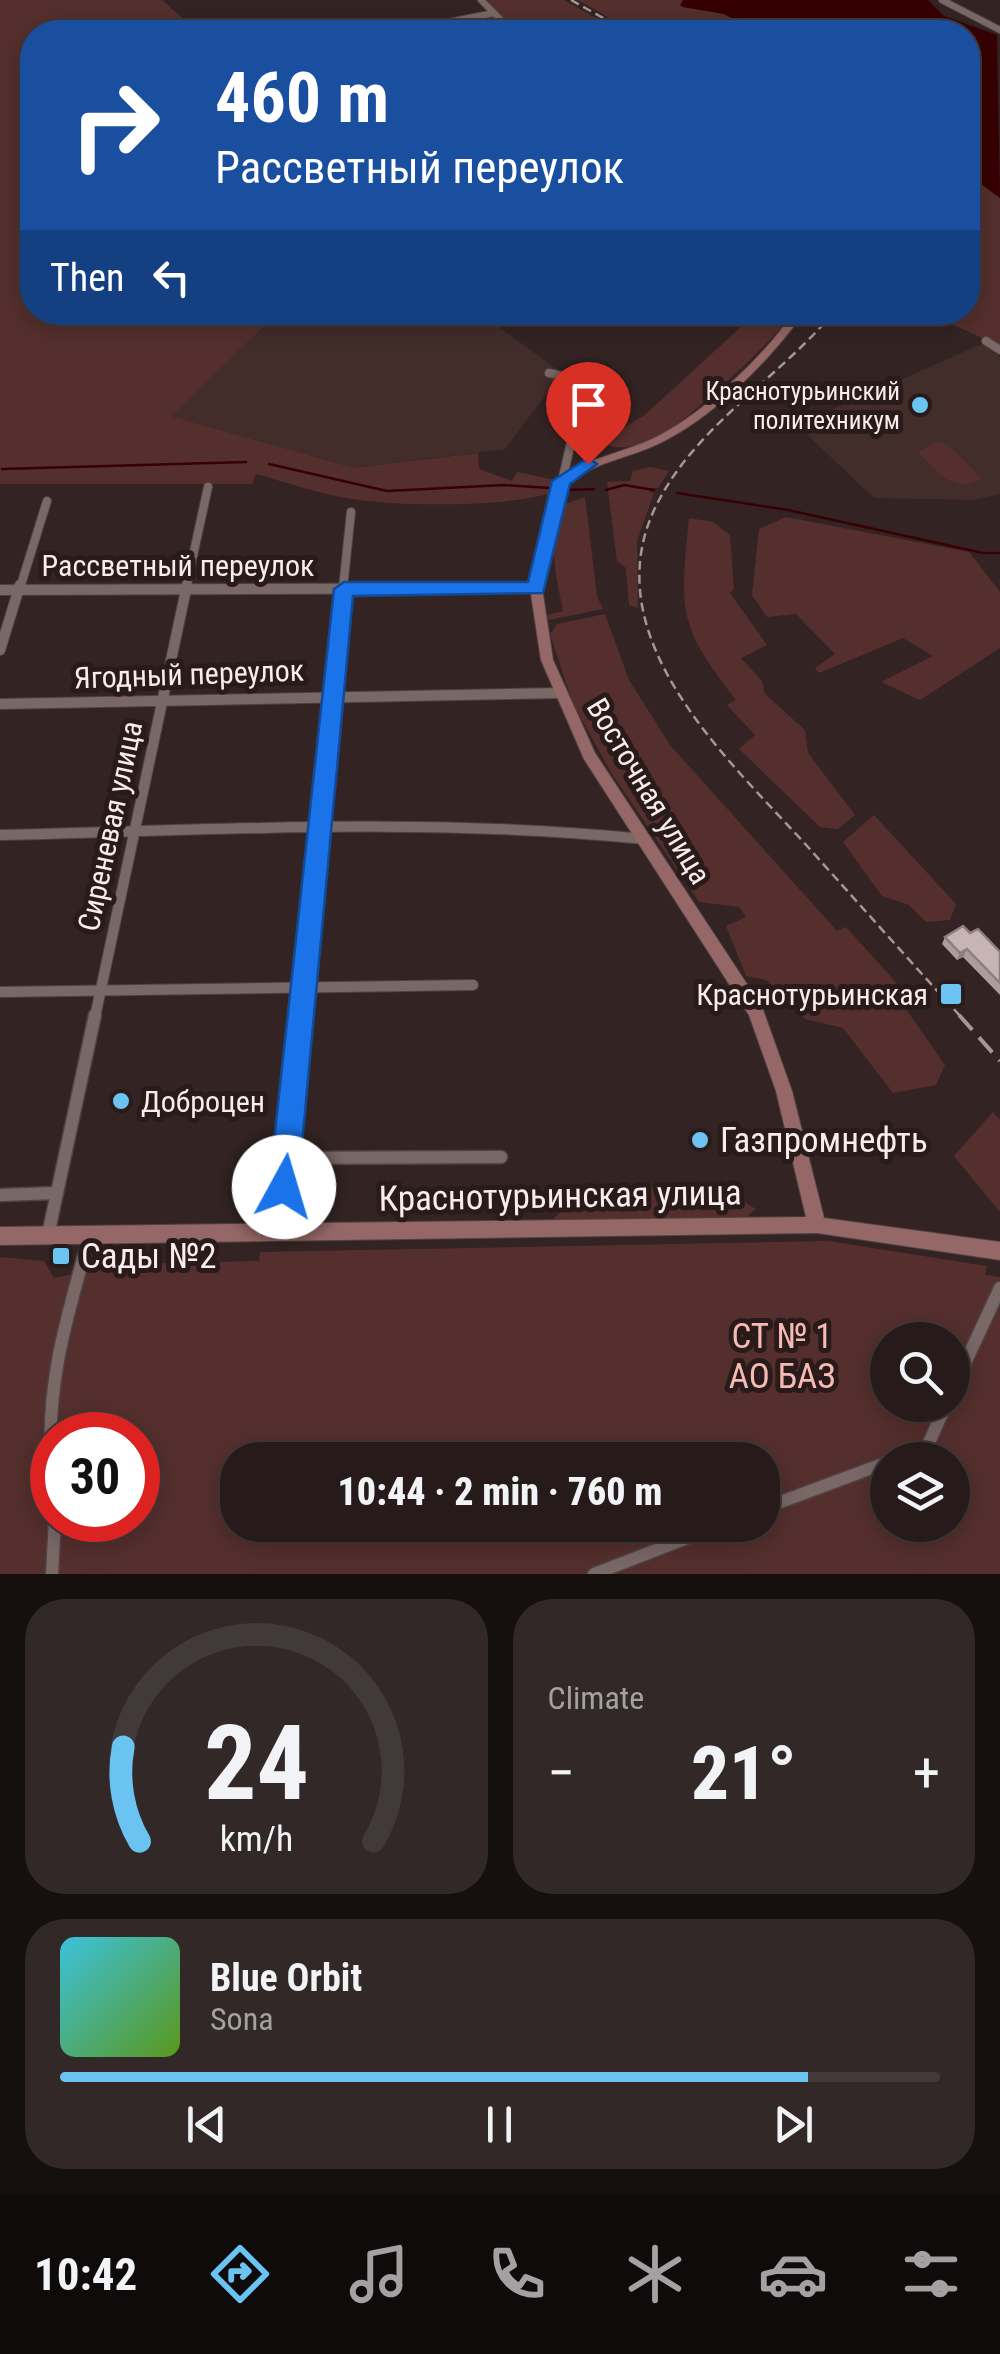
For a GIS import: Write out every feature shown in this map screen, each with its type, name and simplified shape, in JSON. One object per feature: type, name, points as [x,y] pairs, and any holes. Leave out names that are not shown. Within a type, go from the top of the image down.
[{"type":"street","points":[[481,0],[501,20]]},
{"type":"street","points":[[942,0],[978,20]]},
{"type":"street","points":[[457,20],[494,13]]},
{"type":"street","points":[[562,481],[588,464],[655,442],[678,430],[780,340],[791,325]]},
{"type":"street","points":[[986,341],[1000,350]]},
{"type":"street","points":[[550,373],[566,377],[583,391],[562,481]]},
{"type":"street","name":"Восточная улица","points":[[562,481],[536,588],[543,642],[558,692],[589,755],[756,1012],[784,1091],[816,1225]]},
{"type":"street","name":"Сиреневая улица","points":[[48,1235],[208,487]]},
{"type":"street","points":[[0,650],[47,501]]},
{"type":"street","points":[[279,1233],[352,512]]},
{"type":"street","name":"Рассветный переулок","points":[[0,590],[536,588]]},
{"type":"street","name":"Ягодный переулок","points":[[0,704],[162,704],[333,694],[558,692]]},
{"type":"street","points":[[0,834],[320,825],[579,830],[644,839]]},
{"type":"street","points":[[0,992],[473,985]]},
{"type":"street","points":[[286,1164],[500,1157]]},
{"type":"street","points":[[0,1195],[57,1193]]},
{"type":"street","name":"Краснотурьинская улица","points":[[0,1236],[816,1225],[1000,1252]]},
{"type":"street","points":[[49,1412],[60,1329],[90,1235]]},
{"type":"street","points":[[970,1352],[1000,1288]]},
{"type":"street","points":[[780,1502],[870,1468]]},
{"type":"street","points":[[52,1574],[54,1542]]},
{"type":"street","points":[[594,1574],[677,1542]]},
{"type":"shaded area","points":[[683,0],[928,0],[944,16],[955,20],[735,20],[680,5]]},
{"type":"shaded area","points":[[980,29],[997,35],[1000,198],[980,183]]},
{"type":"shaded area","points":[[265,325],[496,325],[562,373],[505,449],[354,468],[170,416]]},
{"type":"shaded area","name":"Краснотурьинский политехникум","points":[[982,344],[1000,357],[1000,494],[973,500],[874,498],[797,425]]},
{"type":"green space","points":[[0,0],[162,0],[184,20],[20,20],[20,325],[266,325],[171,416],[354,468],[478,453],[479,469],[512,481],[517,472],[555,480],[548,494],[448,504],[335,496],[256,474],[252,484],[0,484]]},
{"type":"green space","points":[[486,0],[564,0],[600,20],[505,20]]},
{"type":"green space","points":[[578,0],[683,0],[683,7],[724,14],[735,20],[613,20]]},
{"type":"green space","points":[[980,183],[1000,198],[1000,346],[954,325],[980,325]]},
{"type":"green space","points":[[743,325],[783,325],[734,375],[668,431],[639,444],[609,446],[607,439],[646,414]]},
{"type":"green space","points":[[936,442],[947,444],[982,479],[954,483],[939,474],[918,452]]},
{"type":"green space","points":[[650,467],[669,471],[658,488],[650,488],[649,492],[654,493],[637,541],[638,608],[629,605],[626,568],[617,561],[607,482],[630,481],[633,471]]},
{"type":"green space","points":[[585,497],[597,596],[603,609],[549,620],[547,615],[563,611],[554,557],[559,517],[565,504]]},
{"type":"green space","points":[[786,517],[969,552],[1000,592],[1000,648],[920,700],[881,682],[933,656],[903,638],[819,673],[815,668],[835,654],[796,614],[767,617],[752,595],[759,529]]},
{"type":"green space","points":[[689,518],[713,522],[730,535],[734,589],[730,593],[767,645],[741,658],[762,681],[765,694],[805,730],[808,753],[855,815],[838,829],[820,827],[739,749],[755,735],[727,705],[736,700],[702,653],[687,616],[684,575]]},
{"type":"green space","points":[[605,614],[629,680],[670,745],[837,931],[846,927],[901,988],[908,1012],[945,1065],[936,1085],[893,1093],[843,1028],[805,1019],[766,980],[746,976],[726,926],[746,917],[739,907],[699,902],[612,774],[573,704],[550,634],[557,624]]},
{"type":"green space","points":[[874,815],[956,904],[950,920],[926,922],[909,905],[882,896],[843,842]]},
{"type":"green space","points":[[993,1112],[1000,1120],[1000,1212],[954,1156]]},
{"type":"green space","points":[[693,1185],[714,1198],[732,1195],[756,1209],[746,1217],[553,1220],[572,1198],[606,1187]]},
{"type":"green space","name":"СТ № 1 АО БАЗ","points":[[828,1241],[987,1266],[985,1275],[1000,1277],[1000,1574],[0,1574],[0,1257],[44,1261],[54,1278],[126,1264],[259,1261],[260,1252]]},
{"type":"building","points":[[963,926],[970,933],[978,929],[1000,952],[1000,983],[967,949],[960,953],[945,937]]},
{"type":"waterway","points":[[2,469],[246,462]]},
{"type":"waterway","points":[[269,464],[387,491],[504,485],[550,488]]},
{"type":"waterway","points":[[606,490],[624,485],[654,490]]},
{"type":"waterway","points":[[567,490],[594,489]]},
{"type":"waterway","points":[[677,493],[788,510],[983,553],[1000,553]]},
{"type":"railway","points":[[571,0],[607,20]]},
{"type":"railway","points":[[822,325],[714,428],[671,479],[655,508],[641,557],[642,604],[656,650],[679,694],[709,736],[961,1017]]},
{"type":"railway","points":[[959,1015],[1000,1061]]},
{"type":"place","name":"Краснотурьинский политехникум","points":[[920,405]]},
{"type":"place","name":"Краснотурьинская","points":[[951,994]]},
{"type":"place","name":"Доброцен","points":[[121,1101]]},
{"type":"place","name":"Газпромнефть","points":[[700,1140]]},
{"type":"place","name":"Сады №2","points":[[61,1256]]},
{"type":"route","points":[[284,1187],[344,589],[536,588],[562,481],[588,464]]}]
